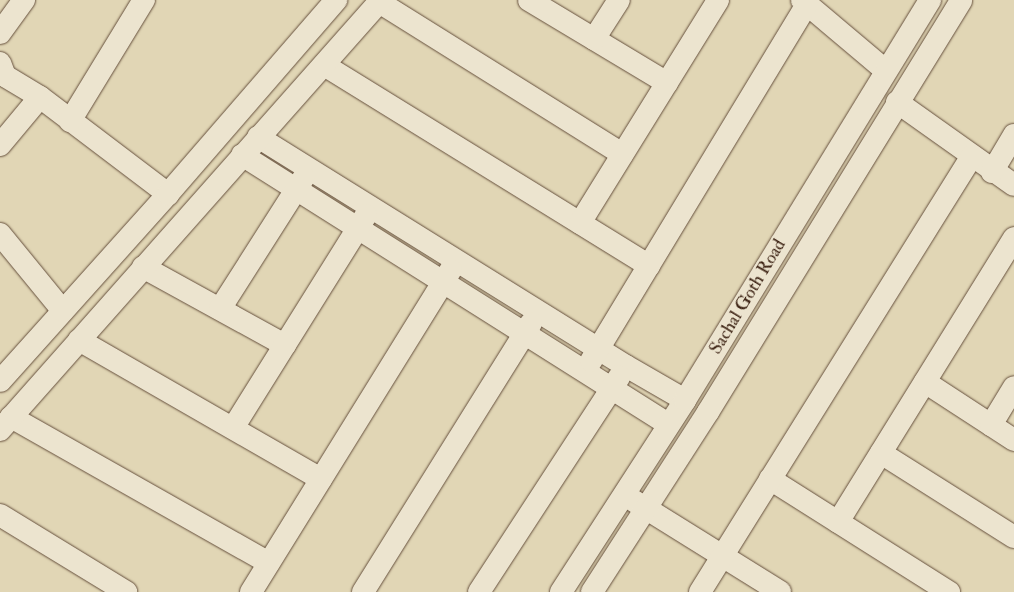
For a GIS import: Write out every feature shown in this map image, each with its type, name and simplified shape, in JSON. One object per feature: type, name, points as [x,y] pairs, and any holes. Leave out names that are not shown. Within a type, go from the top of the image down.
[{"type":"street","points":[[0,33],[24,0]]},
{"type":"street","points":[[70,121],[144,0]]},
{"type":"street","points":[[0,381],[168,194],[336,0]]},
{"type":"street","points":[[529,0],[666,83]]},
{"type":"street","points":[[594,40],[619,0]]},
{"type":"street","points":[[580,224],[718,0]]},
{"type":"street","name":"Sachal Goth Road","points":[[561,592],[668,424],[686,400],[885,70],[930,0]]},
{"type":"street","name":"Sachal Goth Road","points":[[592,592],[647,508],[961,0]]},
{"type":"street","points":[[269,563],[6,423],[380,1],[622,154]]},
{"type":"street","points":[[583,372],[600,350],[804,2],[885,70]]},
{"type":"street","points":[[0,63],[5,76],[40,97],[168,194]]},
{"type":"street","points":[[324,65],[649,266]]},
{"type":"street","points":[[0,145],[40,97]]},
{"type":"street","points":[[897,102],[992,172],[1014,185]]},
{"type":"street","points":[[992,172],[1014,134]]},
{"type":"street","points":[[258,137],[626,366],[686,400]]},
{"type":"street","points":[[242,155],[610,390],[668,424]]},
{"type":"street","points":[[700,592],[972,156]]},
{"type":"street","points":[[220,309],[310,169]]},
{"type":"street","points":[[233,428],[359,228],[370,207]]},
{"type":"street","points":[[0,234],[63,311]]},
{"type":"street","points":[[838,522],[1014,238]]},
{"type":"street","points":[[251,592],[442,282],[458,261]]},
{"type":"street","points":[[143,267],[285,345]]},
{"type":"street","points":[[363,592],[538,311]]},
{"type":"street","points":[[79,340],[321,479]]},
{"type":"street","points":[[479,592],[626,366]]},
{"type":"street","points":[[925,382],[1014,440]]},
{"type":"street","points":[[991,425],[1014,387]]},
{"type":"street","points":[[881,453],[1014,537]]},
{"type":"street","points":[[770,479],[949,592]]},
{"type":"street","points":[[624,495],[647,508],[722,558],[780,592]]},
{"type":"street","points":[[0,515],[126,592]]}]
